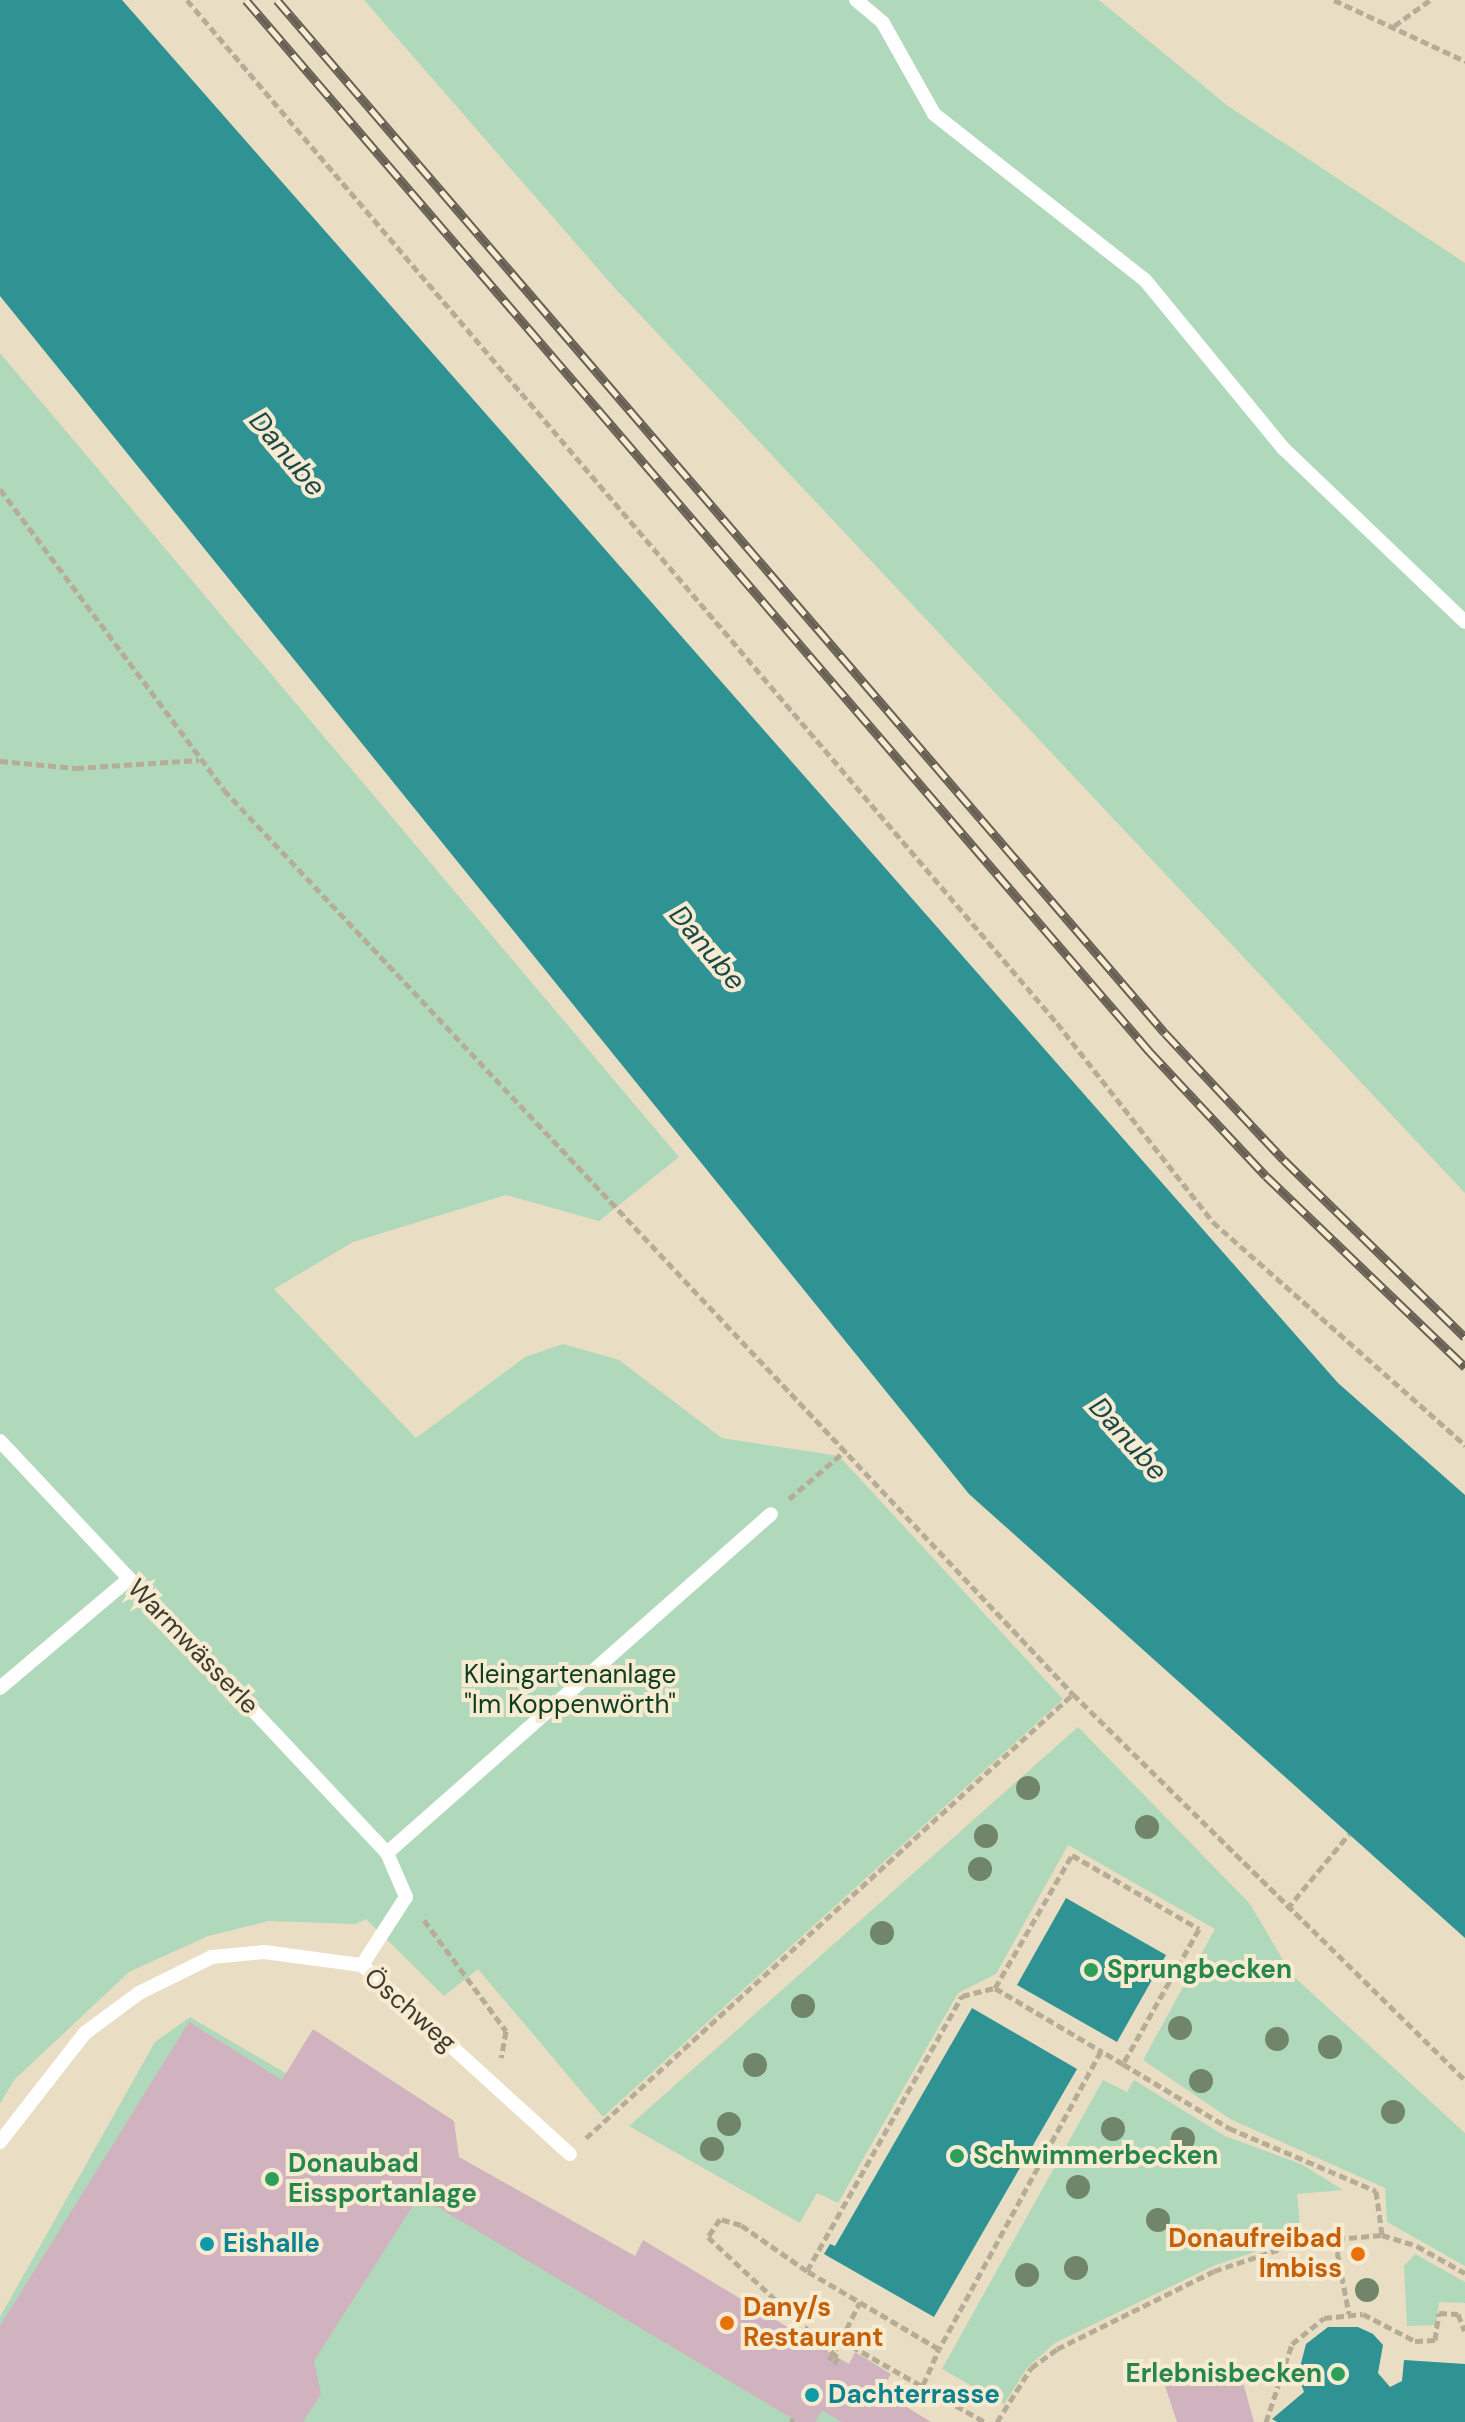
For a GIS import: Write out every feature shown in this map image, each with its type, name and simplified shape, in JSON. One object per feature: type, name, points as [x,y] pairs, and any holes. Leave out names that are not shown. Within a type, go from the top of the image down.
[{"type":"lane","points":[[856,0],[883,23],[934,114],[1145,280],[1284,449],[1465,622]]},
{"type":"lane","name":"Warmwässerle","points":[[0,1441],[387,1853],[406,1897]]},
{"type":"lane","points":[[387,1853],[771,1514]]},
{"type":"lane","points":[[0,1688],[128,1580]]},
{"type":"lane","points":[[362,1965],[406,1897]]},
{"type":"lane","name":"Öschweg","points":[[0,2142],[85,2033],[139,1993],[212,1957],[316,1955],[362,1965],[570,2154]]},
{"type":"path","points":[[187,0],[1057,1023],[1213,1222],[1465,1445]]},
{"type":"path","points":[[1334,0],[1465,61]]},
{"type":"path","points":[[1394,26],[1430,0]]},
{"type":"path","points":[[0,489],[200,760],[1073,1694],[1287,1909],[1465,2080]]},
{"type":"path","points":[[0,761],[76,768],[200,760]]},
{"type":"path","points":[[771,1514],[846,1450]]},
{"type":"path","points":[[570,2154],[1073,1694]]},
{"type":"path","points":[[1287,1909],[1349,1834]]},
{"type":"path","points":[[995,1988],[1072,1855],[1199,1929],[1123,2064]]},
{"type":"path","points":[[406,1897],[506,2031],[497,2087]]},
{"type":"path","points":[[807,2271],[962,1996],[995,1988],[1229,2128],[1376,2191],[1382,2235]]},
{"type":"path","points":[[923,2385],[939,2349],[1101,2051]]},
{"type":"path","points":[[860,2302],[841,2340],[831,2362],[838,2358],[735,2261],[708,2237],[720,2219],[741,2225],[807,2271],[860,2302],[939,2349]]},
{"type":"path","points":[[997,2422],[1031,2368],[1121,2312],[1214,2271],[1301,2242],[1382,2235],[1417,2246],[1465,2273]]},
{"type":"path","points":[[1335,2240],[1349,2314]]},
{"type":"path","points":[[1266,2422],[1292,2344],[1324,2318],[1363,2314],[1415,2341],[1435,2340],[1439,2313],[1458,2314],[1465,2331]]},
{"type":"path","points":[[841,2340],[985,2422]]},
{"type":"green space","points":[[364,0],[1099,0],[1228,106],[1465,263],[1465,1193],[612,285]]},
{"type":"green space","name":"Kleingartenanlage \"Im Koppenwörth\"","points":[[0,353],[679,1157],[599,1221],[506,1195],[353,1242],[274,1289],[416,1438],[525,1357],[563,1344],[619,1360],[722,1438],[839,1456],[1063,1699],[603,2117],[478,1969],[444,1996],[366,1919],[356,1924],[269,1921],[208,1936],[129,1972],[14,2080],[0,2104]]},
{"type":"green space","points":[[1078,1727],[1250,1904],[1291,1974],[1465,2133],[1465,2266],[1387,2222],[1385,2188],[1230,2119],[1143,2060],[1215,1929],[1068,1845],[996,1974],[958,1993],[838,2203],[817,2193],[800,2223],[629,2126]]},
{"type":"green space","name":"Donaubad Eissportanlage","points":[[190,2017],[880,2422],[0,2422],[0,2317],[155,2042]]},
{"type":"green space","points":[[1103,2080],[1127,2092],[1134,2080],[1225,2136],[1301,2164],[1343,2190],[1297,2194],[1301,2236],[1213,2266],[1055,2343],[1027,2368],[1004,2404],[942,2369]]},
{"type":"green space","points":[[1415,2254],[1465,2282],[1465,2303],[1439,2302],[1436,2325],[1407,2326],[1404,2266]]},
{"type":"water","name":"Danube","points":[[0,0],[122,0],[1338,1383],[1465,1495],[1465,1938],[969,1494],[0,296]]},
{"type":"water","name":"Sprungbecken","points":[[1066,1898],[1166,1955],[1117,2042],[1017,1985]]},
{"type":"water","name":"Schwimmerbecken","points":[[972,2008],[1077,2069],[934,2317],[824,2254],[830,2244],[835,2246]]},
{"type":"water","name":"Erlebnisbecken","points":[[1328,2327],[1358,2327],[1373,2334],[1383,2345],[1378,2373],[1390,2387],[1402,2381],[1404,2360],[1465,2364],[1465,2422],[1277,2422],[1272,2419],[1304,2392],[1298,2375],[1306,2344]]},
{"type":"building","name":"Donaubad Eissportanlage","points":[[189,2022],[282,2080],[313,2029],[454,2121],[459,2157],[635,2256],[643,2240],[849,2364],[855,2352],[891,2374],[881,2391],[931,2422],[841,2422],[822,2410],[815,2422],[798,2422],[419,2196],[314,2361],[321,2394],[303,2422],[0,2422],[0,2326]]},
{"type":"building","points":[[1237,2361],[1254,2422],[1177,2422],[1164,2383]]},
{"type":"railway","points":[[246,0],[1149,1051],[1266,1176],[1465,1367]]},
{"type":"railway","points":[[277,0],[1165,1033],[1284,1160],[1465,1337]]},
{"type":"place","name":"Sprungbecken","points":[[1091,1970]]},
{"type":"place","name":"Schwimmerbecken","points":[[957,2156]]},
{"type":"place","name":"Donaubad Eissportanlage","points":[[272,2179]]},
{"type":"place","name":"Eishalle","points":[[207,2244]]},
{"type":"place","name":"Donaufreibad Imbiss","points":[[1358,2254]]},
{"type":"place","name":"Dany/s Restaurant","points":[[727,2323]]},
{"type":"place","name":"Erlebnisbecken","points":[[1338,2374]]},
{"type":"place","name":"Dachterrasse","points":[[812,2395]]}]
